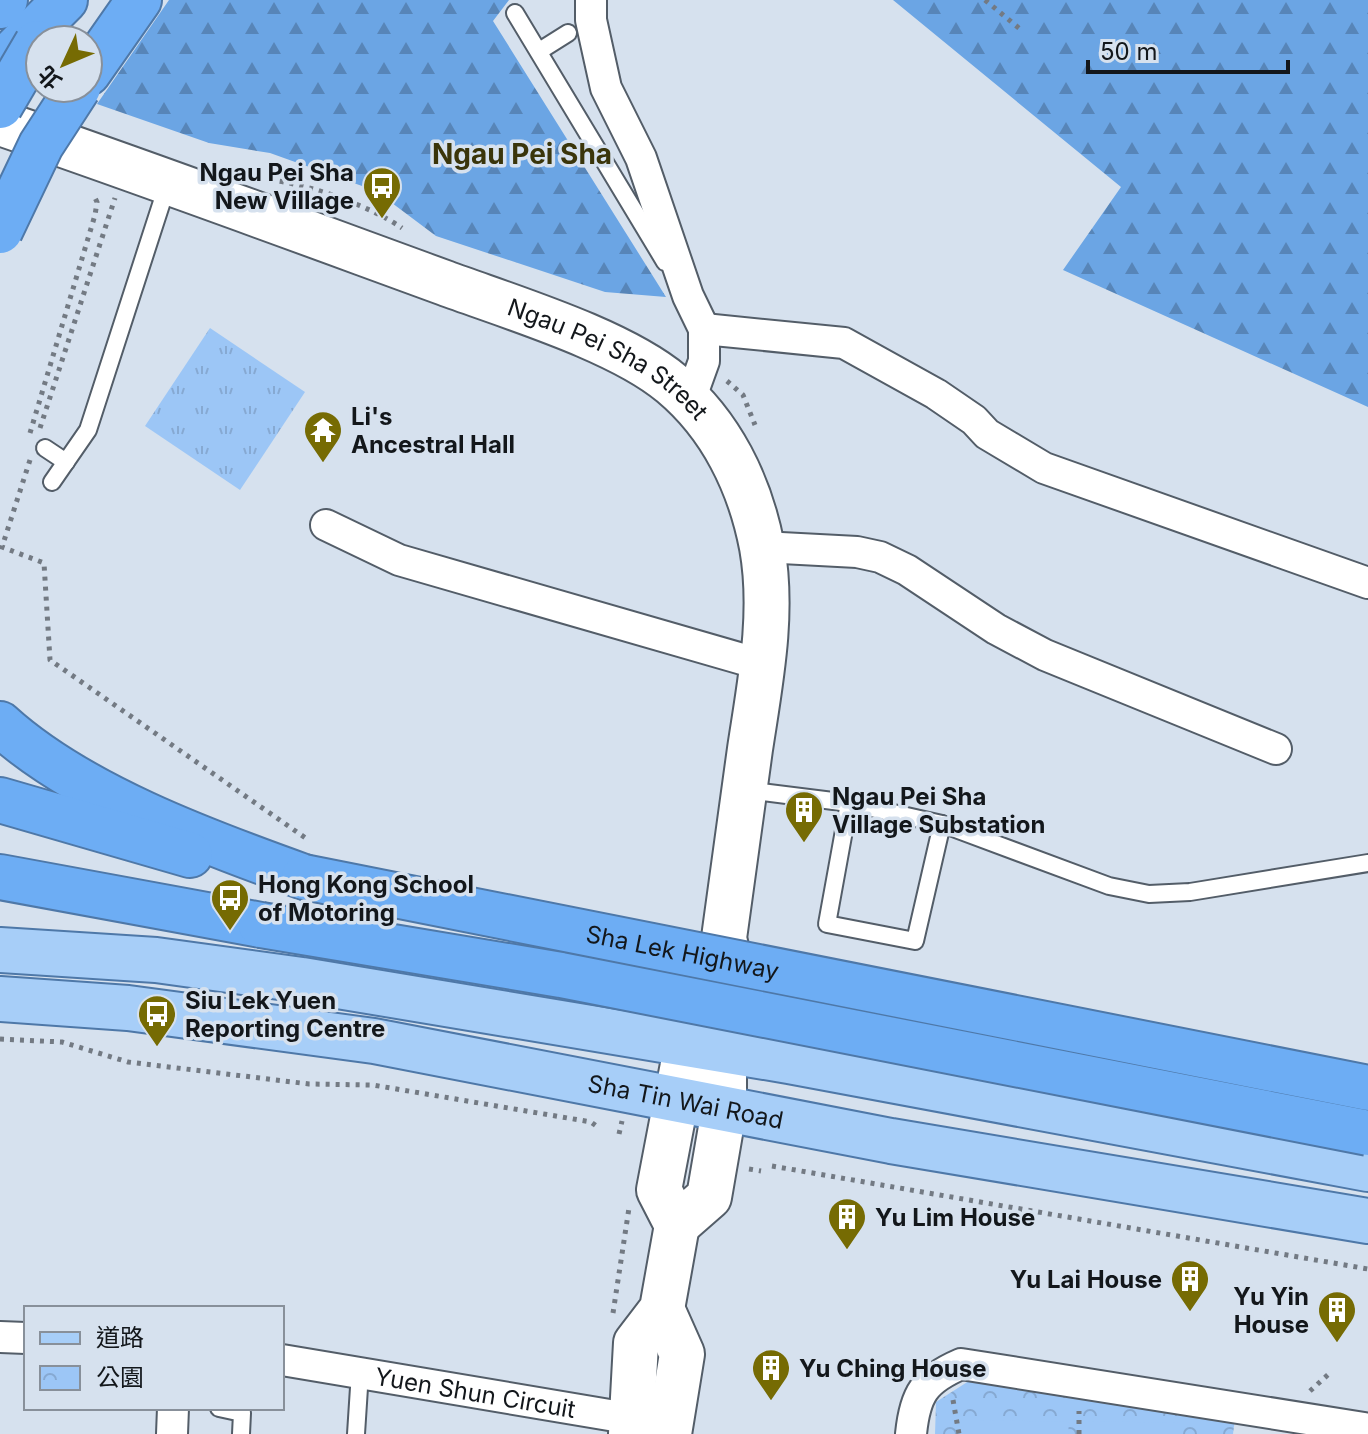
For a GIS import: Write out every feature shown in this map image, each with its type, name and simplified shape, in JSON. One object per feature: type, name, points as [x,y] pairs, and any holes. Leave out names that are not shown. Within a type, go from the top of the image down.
[{"type":"highway","points":[[0,106],[16,38],[5,0]]},
{"type":"highway","points":[[104,50],[139,0]]},
{"type":"highway","points":[[16,38],[63,4]]},
{"type":"highway","points":[[0,231],[41,145],[68,104]]},
{"type":"highway","points":[[0,724],[39,755],[92,787],[228,850],[309,860]]},
{"type":"highway","name":"Sha Lek Highway","points":[[0,800],[214,862],[309,860],[1368,1088]]},
{"type":"highway","name":"Sha Lek Highway","points":[[0,877],[561,975],[1368,1133]]},
{"type":"highway","points":[[0,890],[58,889]]},
{"type":"main road","points":[[0,950],[186,964],[705,1048],[1368,1169]]},
{"type":"main road","name":"Sha Tin Wai Road","points":[[0,999],[128,1008],[311,1032],[724,1110],[1368,1221]]},
{"type":"street","points":[[591,0],[591,20],[606,88],[641,158],[688,296],[704,329],[704,361],[690,400]]},
{"type":"street","name":"Ngau Pei Sha Street","points":[[0,123],[168,181],[553,323],[645,365],[690,400],[713,426],[735,463],[762,547],[766,599],[763,665],[724,938],[731,970],[705,1048],[677,1101],[659,1190],[677,1225],[709,1197],[724,1110],[705,1048]]},
{"type":"street","points":[[704,329],[844,343],[936,394],[974,420],[987,434],[1044,468],[1368,583]]},
{"type":"street","points":[[326,525],[399,560],[763,665]]},
{"type":"street","points":[[762,547],[857,552],[880,557],[1045,655],[1276,749]]},
{"type":"street","points":[[650,1428],[636,1343],[662,1309],[677,1225]]},
{"type":"street","points":[[0,1337],[24,1338]]},
{"type":"street","name":"Yuen Shun Circuit","points":[[284,1360],[650,1428]]},
{"type":"street","points":[[911,1434],[914,1403],[925,1387],[942,1372],[961,1364],[1366,1429]]},
{"type":"street","points":[[172,1434],[173,1410]]},
{"type":"lane","points":[[515,13],[541,50],[688,296]]},
{"type":"lane","points":[[541,50],[568,33]]},
{"type":"lane","points":[[52,482],[88,430],[168,181]]},
{"type":"lane","points":[[37,449],[66,462]]},
{"type":"lane","points":[[744,790],[849,803],[942,824],[1109,886],[1149,894],[1190,892],[1368,863]]},
{"type":"lane","points":[[849,803],[827,924],[915,941],[942,824]]},
{"type":"lane","points":[[356,1434],[360,1372]]},
{"type":"lane","points":[[228,1410],[242,1413],[241,1434]]},
{"type":"path","points":[[985,0],[1020,29]]},
{"type":"path","points":[[30,434],[97,208],[95,196],[84,187]]},
{"type":"path","points":[[118,189],[37,449],[2,547],[44,563],[50,660],[309,860]]},
{"type":"path","points":[[0,1039],[62,1042],[128,1062],[238,1076],[309,1084],[373,1085],[591,1122],[599,1128]]},
{"type":"path","points":[[785,1166],[789,1153]]},
{"type":"path","points":[[772,1166],[1368,1269]]},
{"type":"path","points":[[613,1316],[631,1198]]},
{"type":"path","points":[[1046,1211],[1064,1206]]},
{"type":"green space","points":[[169,0],[509,0],[493,21],[666,297],[605,292],[436,236],[376,191],[270,153],[209,143],[97,104],[104,104],[104,94]]},
{"type":"green space","points":[[893,0],[1368,0],[1368,407],[1063,270],[1121,187]]},
{"type":"green space","points":[[210,328],[305,392],[240,490],[145,426]]},
{"type":"green space","points":[[972,1379],[1235,1419],[1233,1434],[935,1434],[936,1402]]},
{"type":"green space","points":[[978,1420],[1069,1422],[1068,1434],[978,1434]]},
{"type":"green space","points":[[1088,1421],[1179,1423],[1179,1434],[1088,1434]]},
{"type":"place","name":"Ngau Pei Sha New Village","points":[[382,220]]},
{"type":"place","name":"Li's Ancestral Hall","points":[[323,464]]},
{"type":"place","name":"Ngau Pei Sha Village Substation","points":[[804,844]]},
{"type":"place","name":"Hong Kong School of Motoring","points":[[230,932]]},
{"type":"place","name":"Siu Lek Yuen Reporting Centre","points":[[157,1048]]},
{"type":"place","name":"Yu Lim House","points":[[847,1251]]},
{"type":"place","name":"Yu Lai House","points":[[1190,1313]]},
{"type":"place","name":"Yu Yin House","points":[[1337,1344]]},
{"type":"place","name":"Yu Ching House","points":[[771,1402]]},
{"type":"district","name":"Ngau Pei Sha","points":[[522,154]]}]
